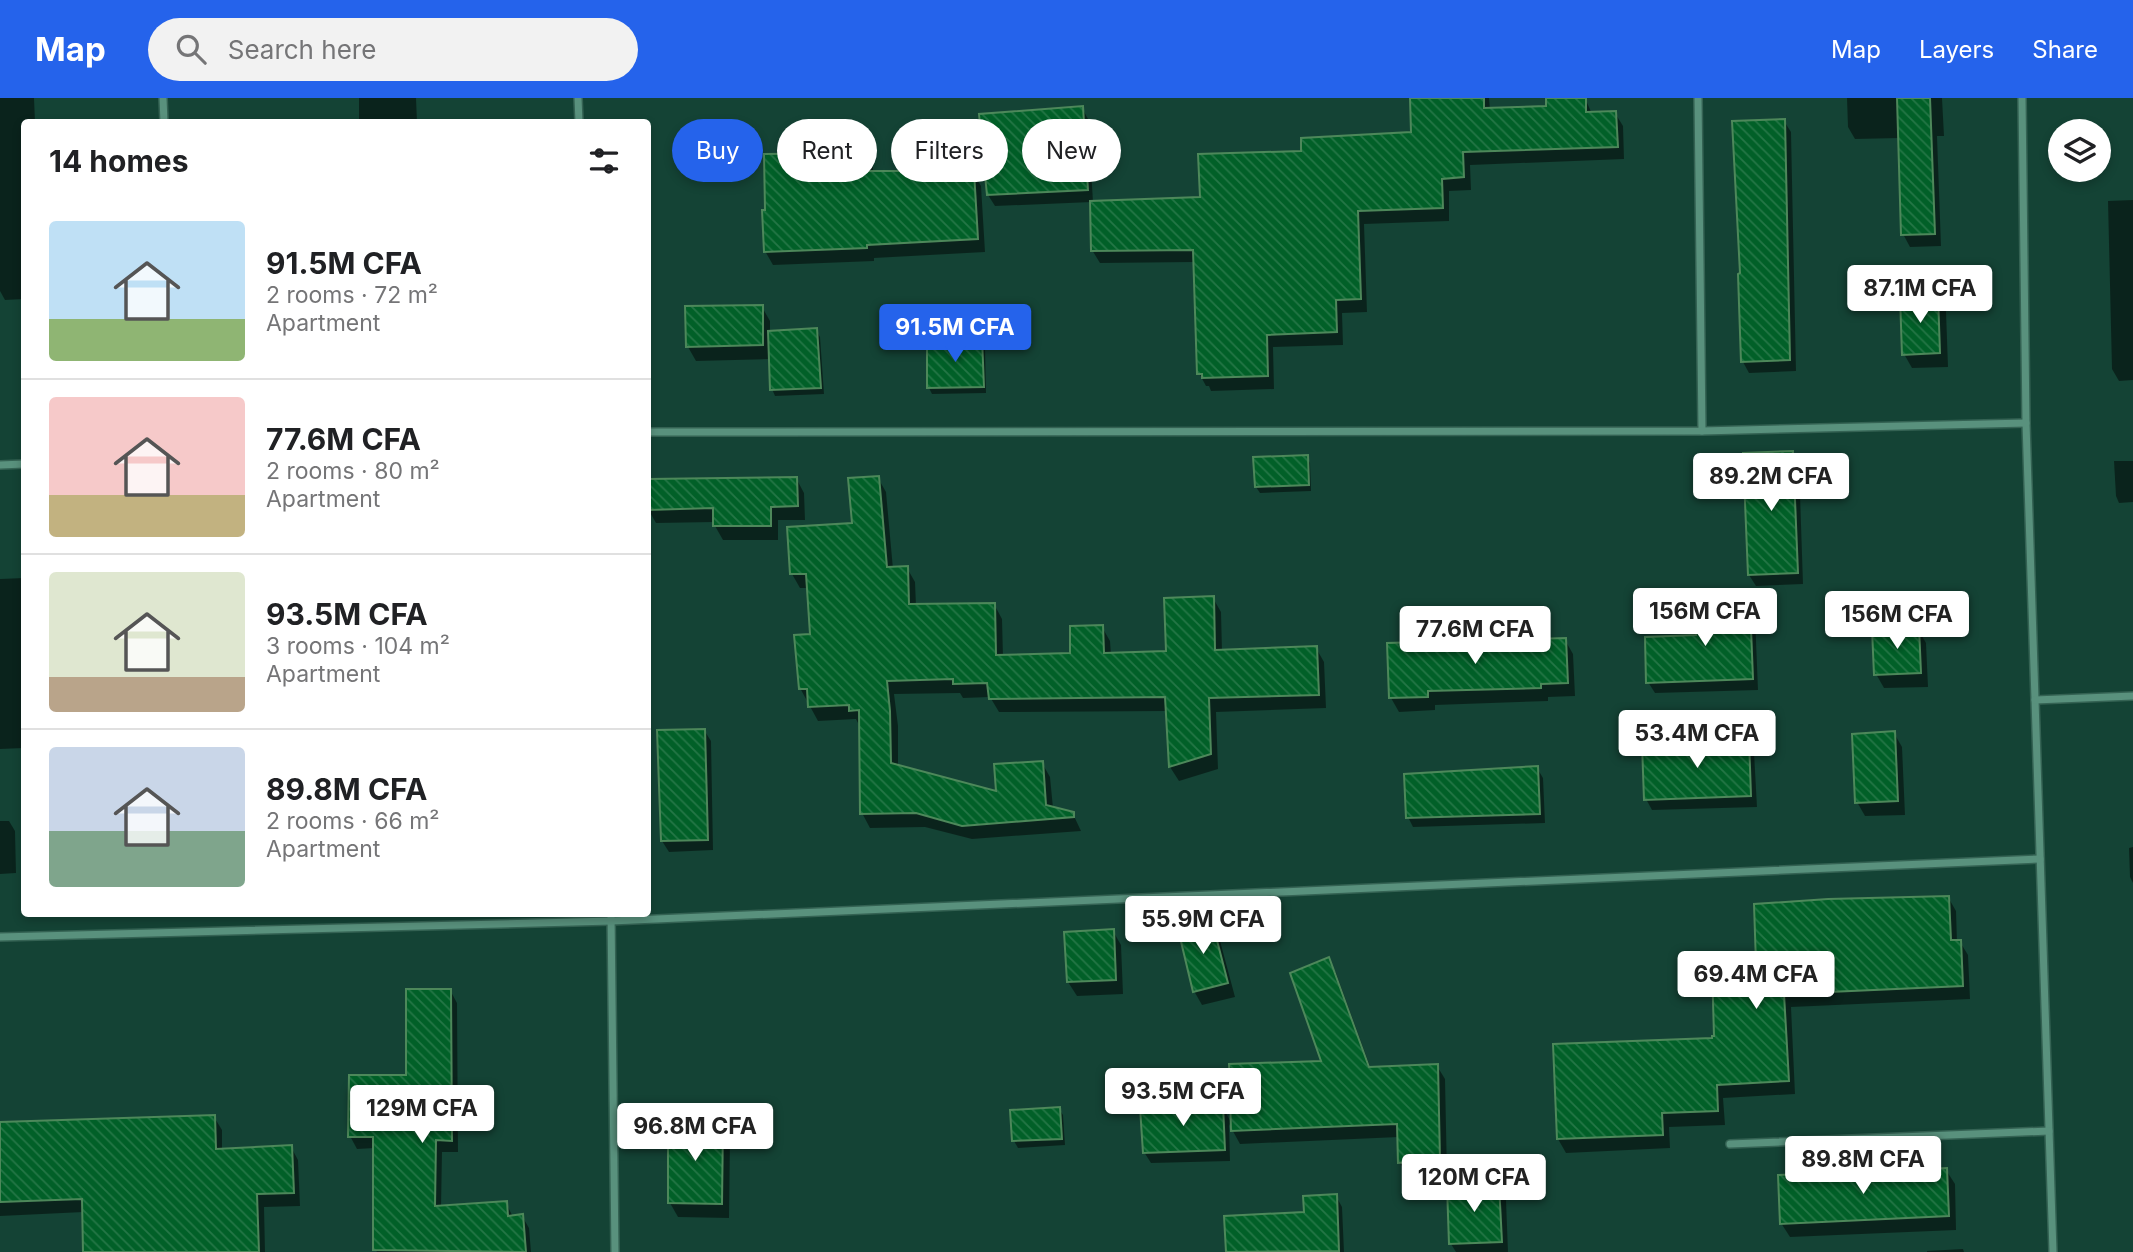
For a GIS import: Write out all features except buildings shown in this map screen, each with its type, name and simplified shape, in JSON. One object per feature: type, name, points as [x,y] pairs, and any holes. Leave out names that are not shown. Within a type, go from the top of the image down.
[{"type":"street","points":[[163,98],[164,119]]},
{"type":"street","points":[[578,98],[579,119]]},
{"type":"street","points":[[1698,98],[1702,431]]},
{"type":"street","points":[[2022,98],[2026,423],[2053,1252]]},
{"type":"street","points":[[651,432],[1702,431],[2026,423]]},
{"type":"street","points":[[0,465],[21,464]]},
{"type":"street","points":[[2035,701],[2133,696]]},
{"type":"street","points":[[651,915],[2040,859]]},
{"type":"street","points":[[0,937],[611,917],[615,1252]]},
{"type":"street","points":[[1730,1144],[2049,1131]]}]
